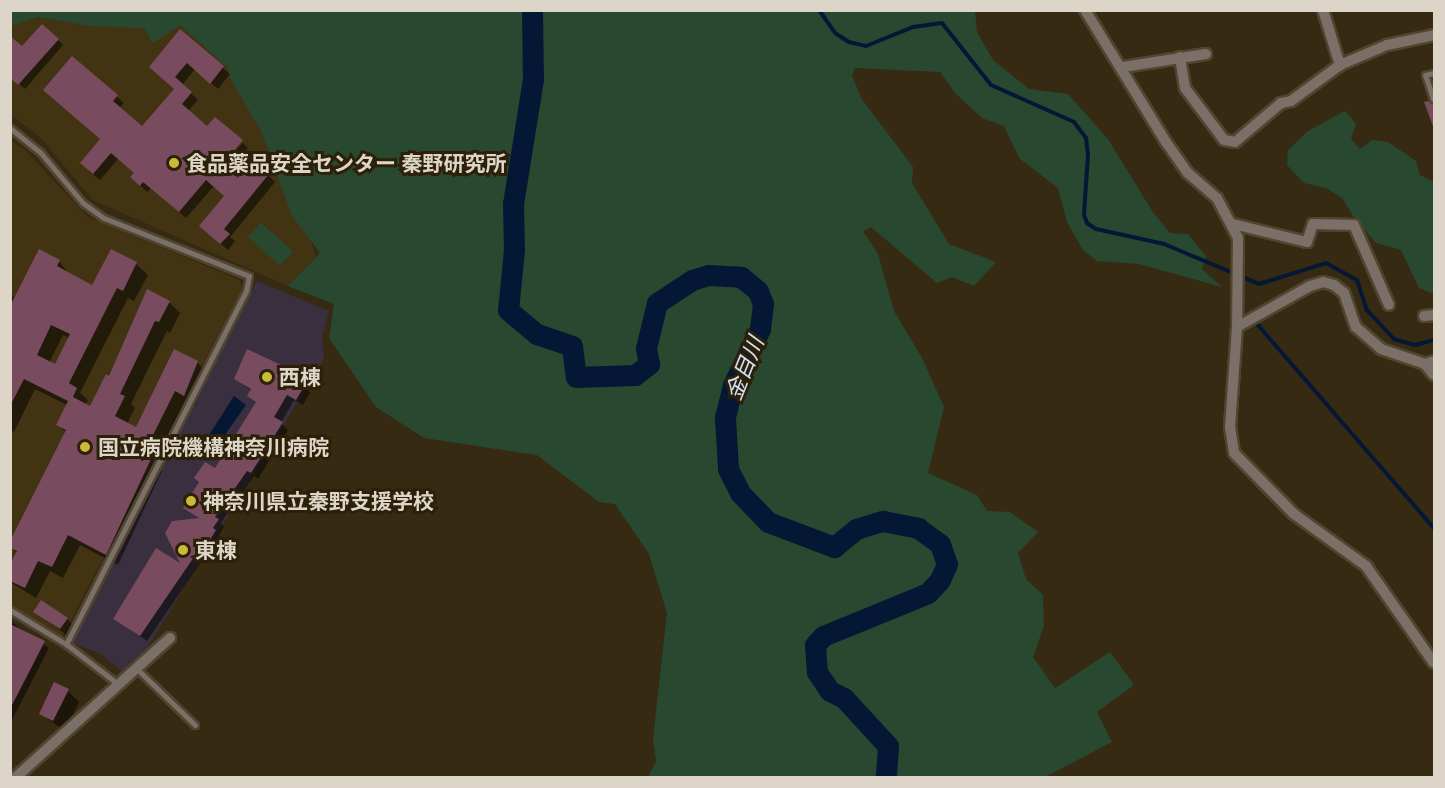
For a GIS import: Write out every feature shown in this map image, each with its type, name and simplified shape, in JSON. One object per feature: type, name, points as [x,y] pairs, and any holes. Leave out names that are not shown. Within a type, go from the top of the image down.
[{"type":"street","points":[[1085,10],[1123,67],[1182,165],[1217,198],[1233,224],[1239,264],[1230,427],[1234,453],[1240,454],[1294,514],[1366,566],[1382,584],[1434,663]]},
{"type":"street","points":[[1323,10],[1340,65]]},
{"type":"street","points":[[1328,26],[1334,24],[1330,10]]},
{"type":"street","points":[[1180,57],[1185,88],[1224,140],[1234,142],[1281,103],[1291,101],[1340,65],[1387,45],[1434,35]]},
{"type":"street","points":[[1123,67],[1206,54]]},
{"type":"street","points":[[1233,224],[1307,242],[1313,224],[1354,225],[1389,305]]},
{"type":"street","points":[[1237,327],[1310,285],[1323,282],[1334,285],[1344,293],[1348,314],[1356,327],[1381,349],[1430,362],[1434,375]]},
{"type":"street","points":[[15,777],[170,638]]},
{"type":"lane","points":[[1433,99],[1425,75],[1434,73]]},
{"type":"lane","points":[[10,128],[40,152],[83,203],[104,218],[249,276],[246,291],[66,644]]},
{"type":"lane","points":[[10,610],[66,644],[118,684]]},
{"type":"lane","points":[[136,668],[195,725]]},
{"type":"shaded area","name":"食品薬品安全センター 秦野研究所","points":[[48,10],[194,11],[267,104],[316,257],[288,286],[93,200],[40,137],[11,115],[10,14]]},
{"type":"shaded area","name":"国立病院機構神奈川病院","points":[[10,140],[25,150],[88,217],[240,280],[242,288],[62,638],[11,606]]},
{"type":"shaded area","name":"神奈川県立秦野支援学校","points":[[257,281],[329,311],[322,338],[324,359],[147,648],[122,671],[101,654],[71,642]]},
{"type":"green space","points":[[11,10],[975,11],[977,32],[993,60],[1029,89],[1068,94],[1108,139],[1152,211],[1170,233],[1188,234],[1206,256],[1202,269],[1222,287],[1139,264],[1097,261],[1083,250],[1067,222],[1058,188],[1019,158],[1004,126],[982,118],[955,93],[940,72],[855,68],[852,75],[861,98],[913,167],[912,183],[949,244],[996,262],[974,286],[952,277],[937,283],[871,227],[863,231],[878,254],[894,311],[922,358],[944,407],[928,473],[977,495],[987,511],[1010,512],[1038,532],[1018,553],[1026,579],[1043,595],[1044,626],[1033,657],[1055,688],[1110,652],[1134,685],[1097,712],[1112,742],[1045,777],[648,777],[656,761],[653,738],[667,613],[649,554],[615,504],[599,502],[537,455],[424,438],[376,407],[329,338],[334,304],[288,286],[320,253],[292,216],[261,131],[230,78],[228,68],[180,25],[153,43],[144,28],[91,26],[38,17],[11,26]]},
{"type":"green space","points":[[1345,111],[1356,124],[1351,139],[1360,149],[1372,140],[1388,142],[1416,161],[1420,175],[1434,182],[1434,294],[1419,288],[1401,250],[1376,243],[1355,219],[1342,198],[1326,188],[1304,183],[1287,165],[1288,150],[1308,131]]},
{"type":"green space","points":[[261,223],[293,251],[280,266],[248,237]]},
{"type":"water","points":[[234,396],[246,405],[220,442],[209,435]]},
{"type":"building","points":[[42,24],[59,39],[18,85],[10,78],[10,36],[22,46]]},
{"type":"building","points":[[180,29],[224,66],[210,84],[187,63],[175,77],[192,92],[182,104],[207,126],[215,117],[243,140],[222,165],[238,178],[253,160],[269,174],[224,229],[230,234],[220,244],[199,226],[224,196],[206,180],[179,212],[143,182],[140,186],[130,177],[134,173],[111,153],[93,174],[80,163],[100,139],[43,90],[72,56],[118,95],[113,101],[142,126],[174,89],[149,67]]},
{"type":"building","points":[[1424,102],[1434,104],[1434,129]]},
{"type":"building","points":[[39,249],[60,260],[57,266],[92,285],[111,249],[137,262],[123,291],[117,288],[69,383],[77,388],[73,397],[90,406],[106,374],[109,376],[147,289],[170,301],[159,322],[155,321],[120,394],[125,396],[115,416],[136,427],[174,349],[198,361],[184,396],[175,391],[143,455],[151,459],[106,555],[68,535],[52,567],[38,561],[25,588],[10,581],[10,564],[17,551],[10,548],[10,541],[66,430],[56,425],[68,401],[24,379],[10,406],[10,306]],"holes":[[[51,325],[70,334],[55,364],[37,355]]]},
{"type":"building","points":[[247,349],[300,374],[296,380],[305,385],[296,400],[287,395],[274,417],[283,422],[251,473],[247,471],[215,517],[219,519],[213,528],[216,530],[198,559],[194,557],[140,636],[113,619],[156,548],[180,563],[165,533],[172,521],[199,518],[183,508],[199,482],[194,478],[205,462],[215,468],[256,402],[247,396],[251,389],[234,379]]},
{"type":"building","points":[[41,600],[68,618],[60,629],[33,612]]},
{"type":"building","points":[[10,624],[45,641],[10,709]]},
{"type":"building","points":[[54,682],[69,689],[53,721],[39,714]]},
{"type":"waterway","name":"金目川","points":[[532,10],[533,79],[513,204],[514,250],[508,310],[537,334],[572,346],[576,377],[635,375],[649,364],[646,348],[657,303],[692,280],[708,275],[741,277],[758,291],[763,304],[760,329],[733,385],[725,418],[728,469],[740,493],[768,522],[834,547],[856,529],[883,521],[918,528],[940,544],[947,564],[940,580],[928,593],[823,636],[815,645],[817,672],[830,691],[844,698],[888,746],[886,778]]},
{"type":"waterway","points":[[819,10],[835,33],[849,42],[866,46],[913,27],[942,23],[991,85],[1074,122],[1086,138],[1088,154],[1084,215],[1087,223],[1096,229],[1164,244],[1259,284],[1326,263],[1357,280],[1367,310],[1394,339],[1415,345],[1434,340]]},
{"type":"waterway","points":[[1257,324],[1434,528]]},
{"type":"place","name":"食品薬品安全センター 秦野研究所","points":[[174,163]]},
{"type":"place","name":"西棟","points":[[267,377]]},
{"type":"place","name":"国立病院機構神奈川病院","points":[[85,447]]},
{"type":"place","name":"神奈川県立秦野支援学校","points":[[191,501]]},
{"type":"place","name":"東棟","points":[[183,550]]}]
